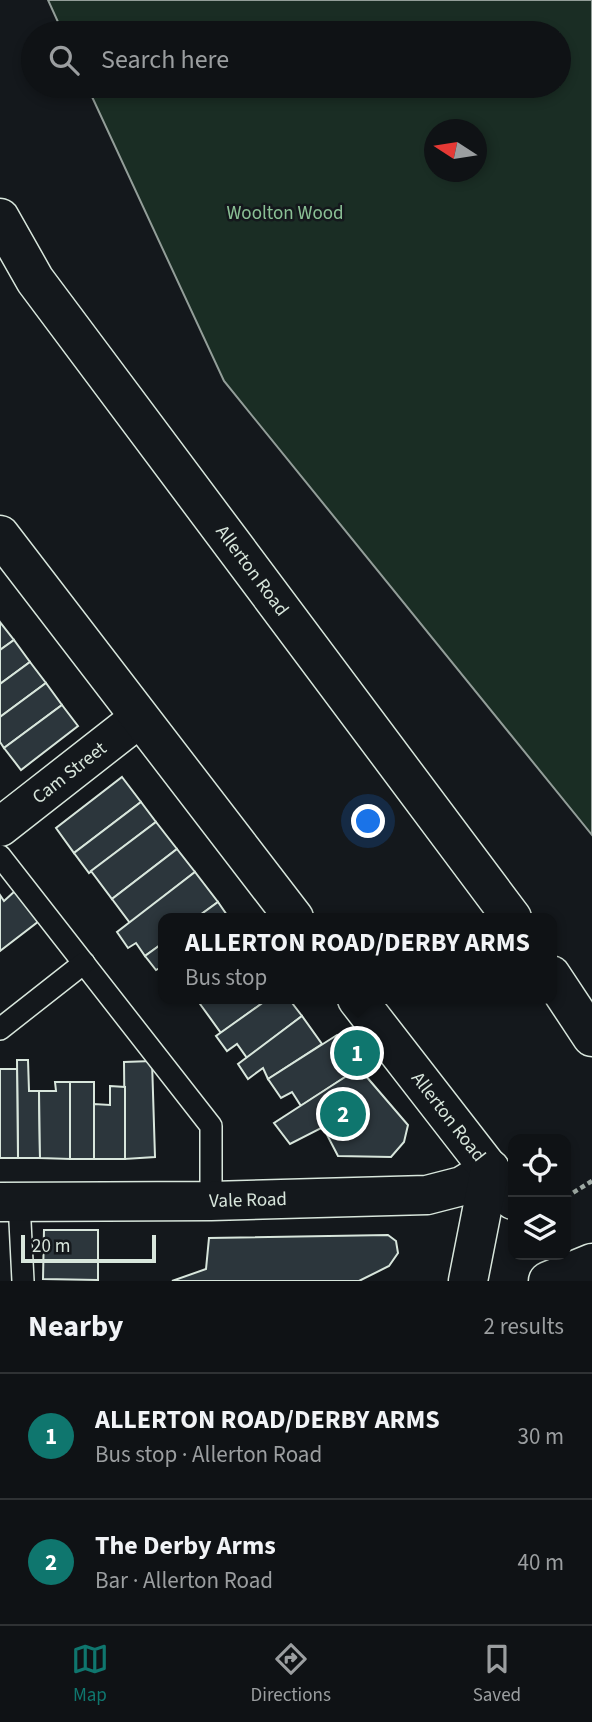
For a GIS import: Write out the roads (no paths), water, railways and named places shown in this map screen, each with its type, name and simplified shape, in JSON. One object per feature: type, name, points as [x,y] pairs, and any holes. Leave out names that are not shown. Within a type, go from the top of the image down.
[{"type":"main road","name":"Allerton Road","points":[[0,218],[35,280],[508,913]]},
{"type":"main road","points":[[0,535],[138,719],[290,913]]},
{"type":"main road","name":"Cam Street","points":[[0,827],[138,719]]},
{"type":"main road","points":[[557,984],[592,1037]]},
{"type":"main road","name":"Allerton Road","points":[[361,1004],[511,1197]]},
{"type":"main road","points":[[468,1281],[490,1169]]},
{"type":"main road","name":"Vale Road","points":[[10,1202],[211,1201],[427,1195],[462,1186],[490,1169]]},
{"type":"lane","points":[[0,856],[211,1126],[211,1201]]},
{"type":"lane","points":[[0,1029],[84,963]]},
{"type":"lane","points":[[10,1202],[23,1281]]},
{"type":"place","name":"ALLERTON ROAD/DERBY ARMS","points":[[357,1053]]},
{"type":"place","name":"The Derby Arms","points":[[343,1114]]},
{"type":"park label","name":"Woolton Wood","points":[[285,213]]}]
